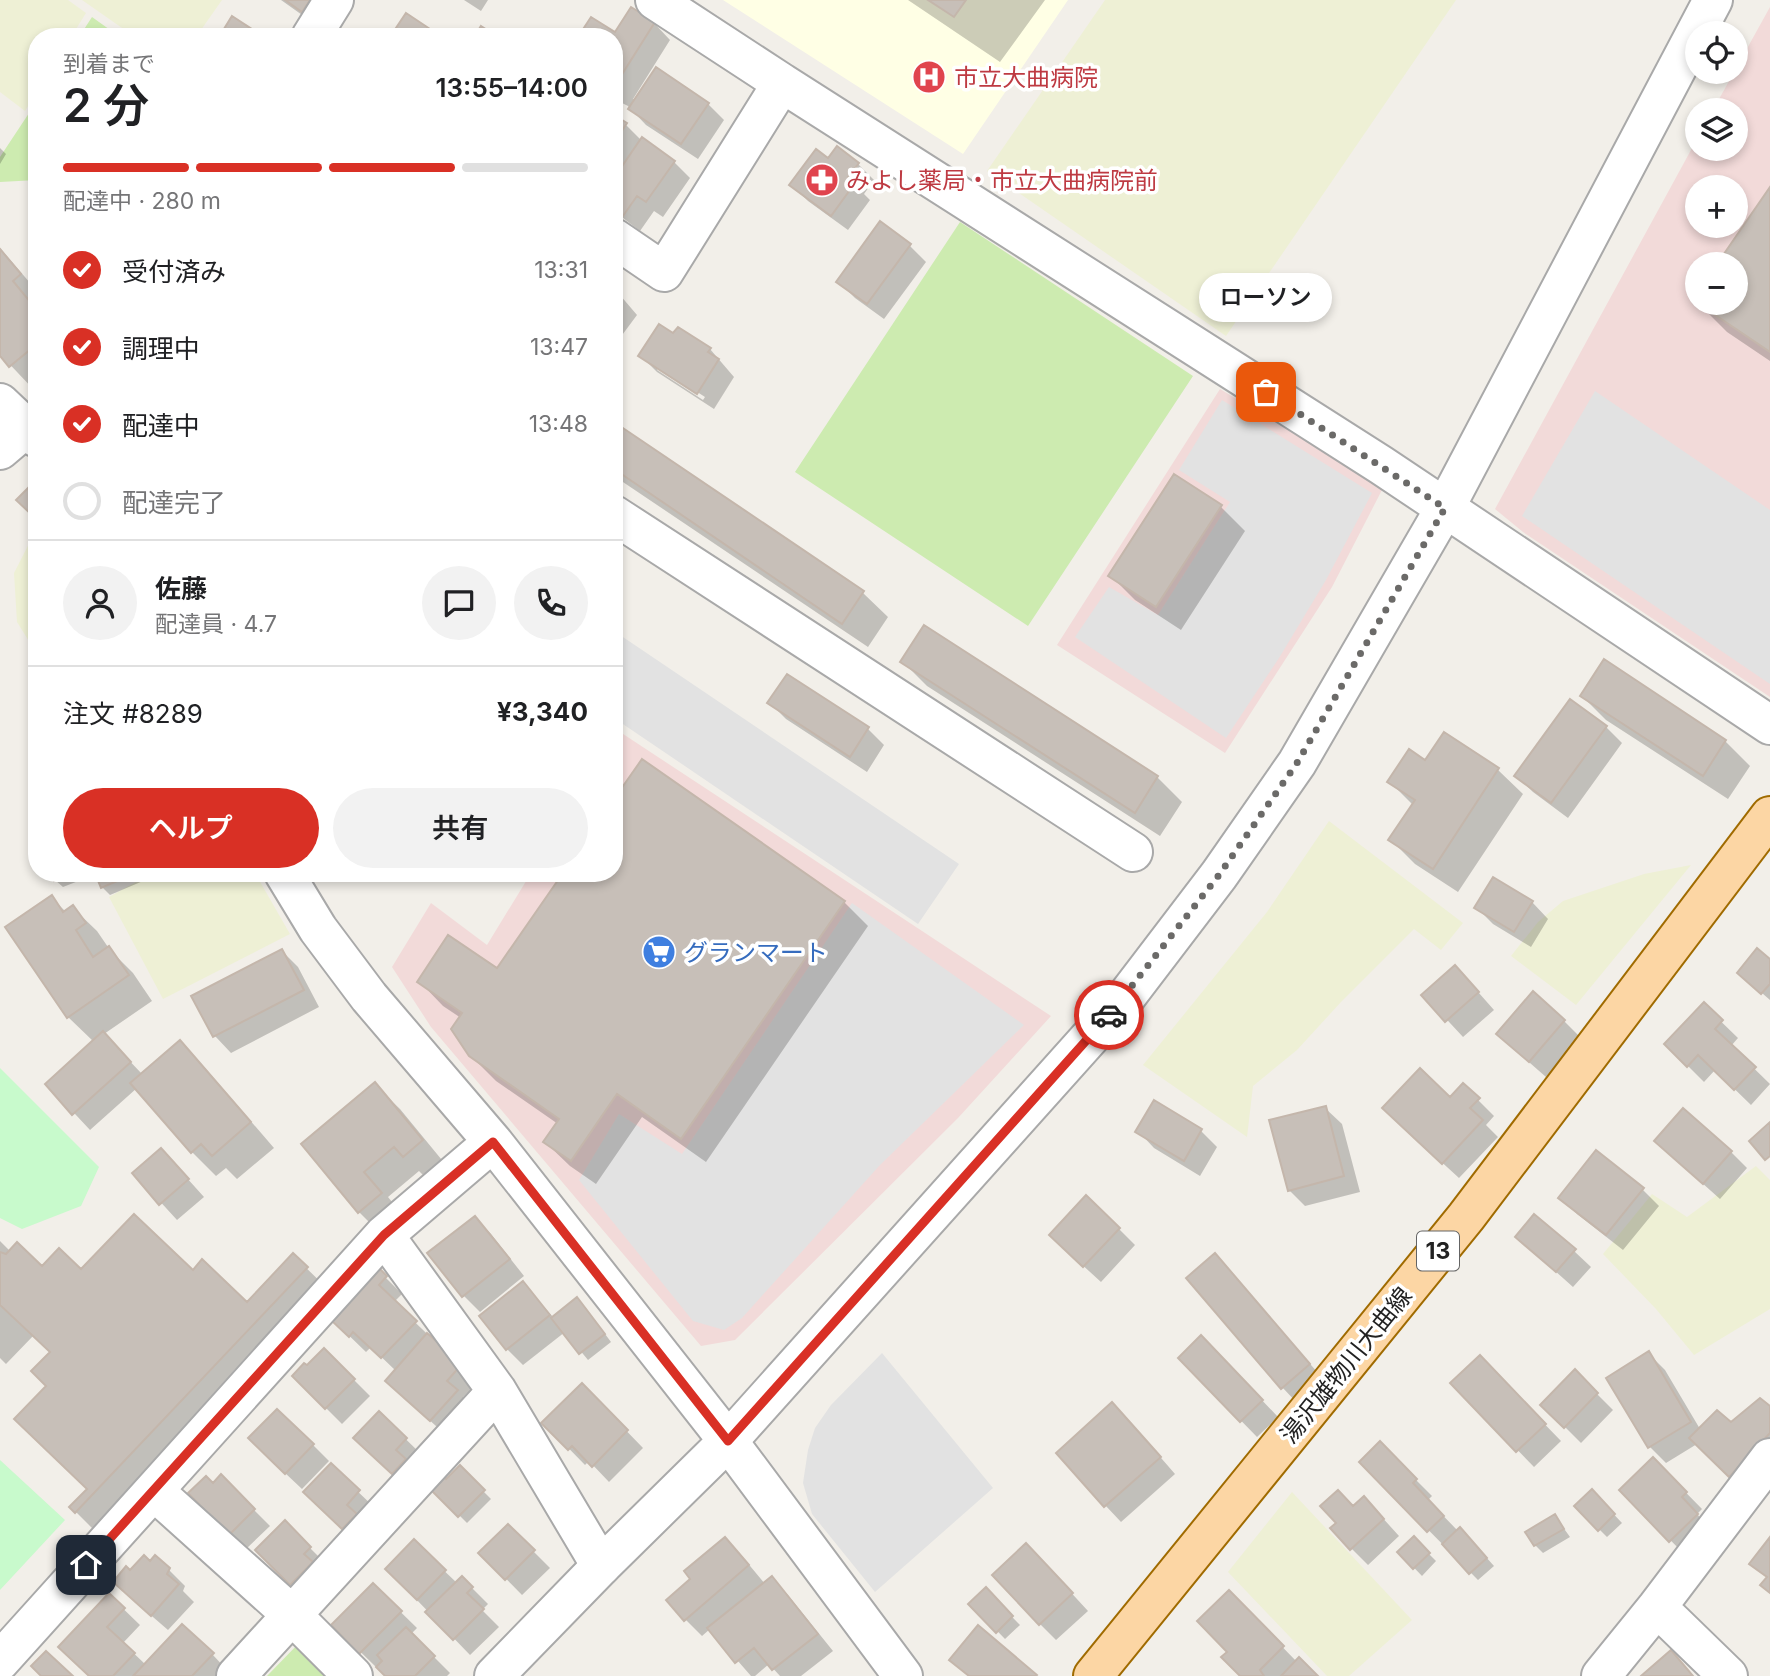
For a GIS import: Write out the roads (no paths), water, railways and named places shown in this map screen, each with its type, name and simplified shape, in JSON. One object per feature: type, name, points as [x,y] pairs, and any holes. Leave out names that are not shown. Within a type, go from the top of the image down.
[{"type":"main road","name":"湯沢雄物川大曲線","points":[[1093,1676],[1466,1217],[1770,816]]},
{"type":"street","points":[[317,28],[334,0]]},
{"type":"street","points":[[655,0],[1445,508],[1770,725]]},
{"type":"street","points":[[494,1676],[728,1441],[1116,1007],[1219,875],[1297,763],[1445,508],[1710,1]]},
{"type":"street","points":[[623,245],[664,272],[782,83]]},
{"type":"street","points":[[623,521],[1133,852]]},
{"type":"street","points":[[289,882],[318,929],[369,998],[493,1142],[728,1441],[903,1676]]},
{"type":"street","points":[[1,1658],[384,1235],[493,1142]]},
{"type":"street","points":[[384,1235],[497,1391],[601,1566]]},
{"type":"street","points":[[236,1676],[497,1391]]},
{"type":"street","points":[[1601,1676],[1770,1458]]},
{"type":"street","points":[[153,1491],[292,1615],[353,1676]]},
{"type":"street","points":[[1657,1607],[1728,1676]]},
{"type":"place","name":"市立大曲病院","points":[[929,77]]},
{"type":"place","name":"みよし薬局・市立大曲病院前","points":[[822,180]]},
{"type":"place","name":"ローソン","points":[[1266,392]]},
{"type":"place","name":"グランマート","points":[[659,952]]}]
